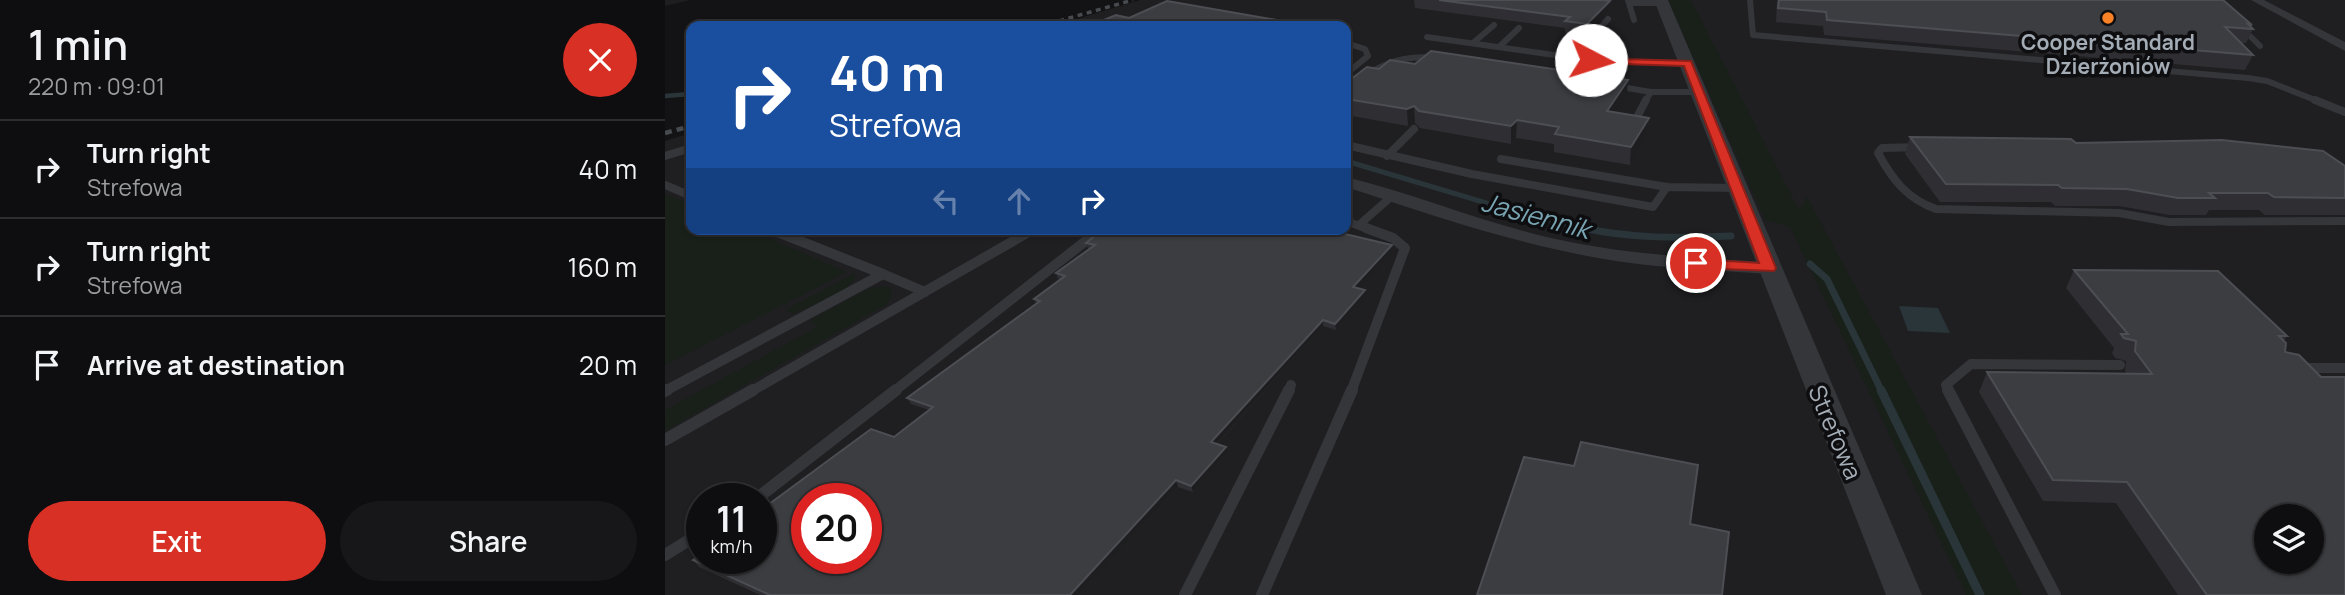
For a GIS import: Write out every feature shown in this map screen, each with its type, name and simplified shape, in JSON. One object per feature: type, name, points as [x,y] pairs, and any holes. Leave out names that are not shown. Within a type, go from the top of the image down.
[{"type":"street","points":[[2256,0],[2345,47]]},
{"type":"street","name":"Strefowa","points":[[1662,2],[1768,268],[1904,595]]},
{"type":"street","points":[[1351,184],[1522,236],[1578,249],[1648,260],[1768,268]]},
{"type":"lane","points":[[1750,0],[1753,35],[2248,78],[2267,81],[2345,112]]},
{"type":"lane","points":[[1634,20],[1628,2],[1662,2]]},
{"type":"lane","points":[[1591,60],[1590,40],[1608,19]]},
{"type":"lane","points":[[2233,20],[2260,46]]},
{"type":"lane","points":[[1472,43],[1494,25]]},
{"type":"lane","points":[[1499,47],[1519,28]]},
{"type":"lane","points":[[1427,37],[1591,60],[1688,63]]},
{"type":"lane","points":[[1351,44],[1366,49],[1368,56],[1351,70]]},
{"type":"lane","points":[[1351,85],[1385,61],[1398,57],[1441,59]]},
{"type":"lane","points":[[1612,86],[1651,92],[1699,92]]},
{"type":"lane","points":[[1636,119],[1651,92]]},
{"type":"lane","points":[[1387,156],[1414,129]]},
{"type":"lane","points":[[1351,146],[1387,156],[1653,207],[1667,187]]},
{"type":"lane","points":[[1934,147],[1882,148],[1878,153],[1894,181],[1910,200],[1936,209],[2119,213],[2169,222],[2345,221]]},
{"type":"lane","points":[[665,156],[686,150]]},
{"type":"lane","points":[[1501,159],[1667,187],[1737,188]]},
{"type":"lane","points":[[665,184],[686,194]]},
{"type":"lane","points":[[1359,225],[1392,196]]},
{"type":"lane","points":[[1262,595],[1361,368],[1405,248],[1393,238],[1351,223]]},
{"type":"lane","points":[[785,235],[925,292]]},
{"type":"lane","points":[[665,440],[1024,235]]},
{"type":"lane","points":[[776,483],[1093,235]]},
{"type":"lane","points":[[665,391],[883,274]]},
{"type":"lane","points":[[2055,595],[1946,385],[1972,364],[2120,365]]},
{"type":"lane","points":[[2292,368],[2345,368]]},
{"type":"lane","points":[[1185,595],[1291,385]]},
{"type":"lane","points":[[665,555],[686,542]]},
{"type":"shaded area","points":[[1140,0],[2345,0],[2345,595],[665,595],[665,141],[686,135],[686,235],[1351,235],[1351,21],[1071,21]]},
{"type":"shaded area","points":[[1668,0],[1691,0],[1799,210],[1807,197],[2022,595],[1966,595],[1790,227],[1765,220]]},
{"type":"shaded area","points":[[665,194],[686,203],[686,235],[761,235],[847,272],[665,365]]},
{"type":"shaded area","points":[[855,273],[855,280],[845,289],[794,314],[785,310]]},
{"type":"shaded area","points":[[870,288],[890,288],[892,294],[887,304],[665,431],[665,410],[819,326],[809,321]]},
{"type":"shaded area","points":[[1899,306],[1938,308],[1950,333],[1908,331]]},
{"type":"building","points":[[1439,0],[1610,1],[1587,24],[1565,21],[1570,17]]},
{"type":"building","points":[[1779,0],[2223,0],[2252,25],[2248,24],[2253,29],[2225,27],[2253,55],[1827,20],[1826,12],[1778,8]]},
{"type":"building","points":[[1167,1],[1282,21],[1101,21],[1116,15],[1129,18]]},
{"type":"building","points":[[1431,51],[1628,80],[1607,111],[1649,118],[1631,147],[1555,134],[1559,127],[1517,120],[1511,126],[1419,111],[1414,106],[1407,109],[1351,100],[1351,79],[1367,67],[1379,69],[1390,60],[1415,64]]},
{"type":"building","points":[[1910,137],[2071,139],[2076,143],[2222,140],[2323,151],[2345,166],[2345,198],[2274,197],[2268,193],[2209,193],[2215,198],[2178,198],[2127,189],[1946,184]]},
{"type":"building","points":[[1096,235],[1350,235],[1392,245],[1353,287],[1365,290],[1335,324],[1323,320],[1211,442],[1226,447],[1191,486],[1176,480],[1070,595],[770,595],[724,574],[777,574],[777,498],[791,488],[791,574],[882,574],[882,483],[798,483],[871,429],[894,437],[933,407],[907,398],[1040,301],[1034,299],[1065,276],[1056,273],[1095,245],[1086,243]]},
{"type":"building","points":[[2074,270],[2218,271],[2287,336],[2279,336],[2286,343],[2285,352],[2299,355],[2321,377],[2345,377],[2345,595],[2207,595],[2127,482],[2053,480],[1987,372],[2152,374],[2135,351],[2136,341],[2124,338],[2121,334],[2128,334]]},
{"type":"building","points":[[1581,442],[1698,465],[1690,524],[1729,532],[1722,595],[1477,595],[1524,457],[1574,466]]},
{"type":"waterway","name":"Jasiennik","points":[[665,96],[686,94]]},
{"type":"waterway","name":"Jasiennik","points":[[1351,162],[1533,217],[1591,230]]},
{"type":"waterway","name":"Jasiennik","points":[[1583,228],[1638,236],[1731,236]]},
{"type":"waterway","name":"Jasiennik","points":[[1810,264],[1827,279],[1882,392]]},
{"type":"waterway","name":"Jasiennik","points":[[1881,390],[1980,595]]},
{"type":"railway","points":[[1059,21],[1133,0]]},
{"type":"railway","points":[[665,133],[686,127]]},
{"type":"place","name":"Cooper Standard Dzierżoniów","points":[[2108,18]]},
{"type":"route","points":[[1591,60],[1688,63],[1768,268],[1696,263]]}]
